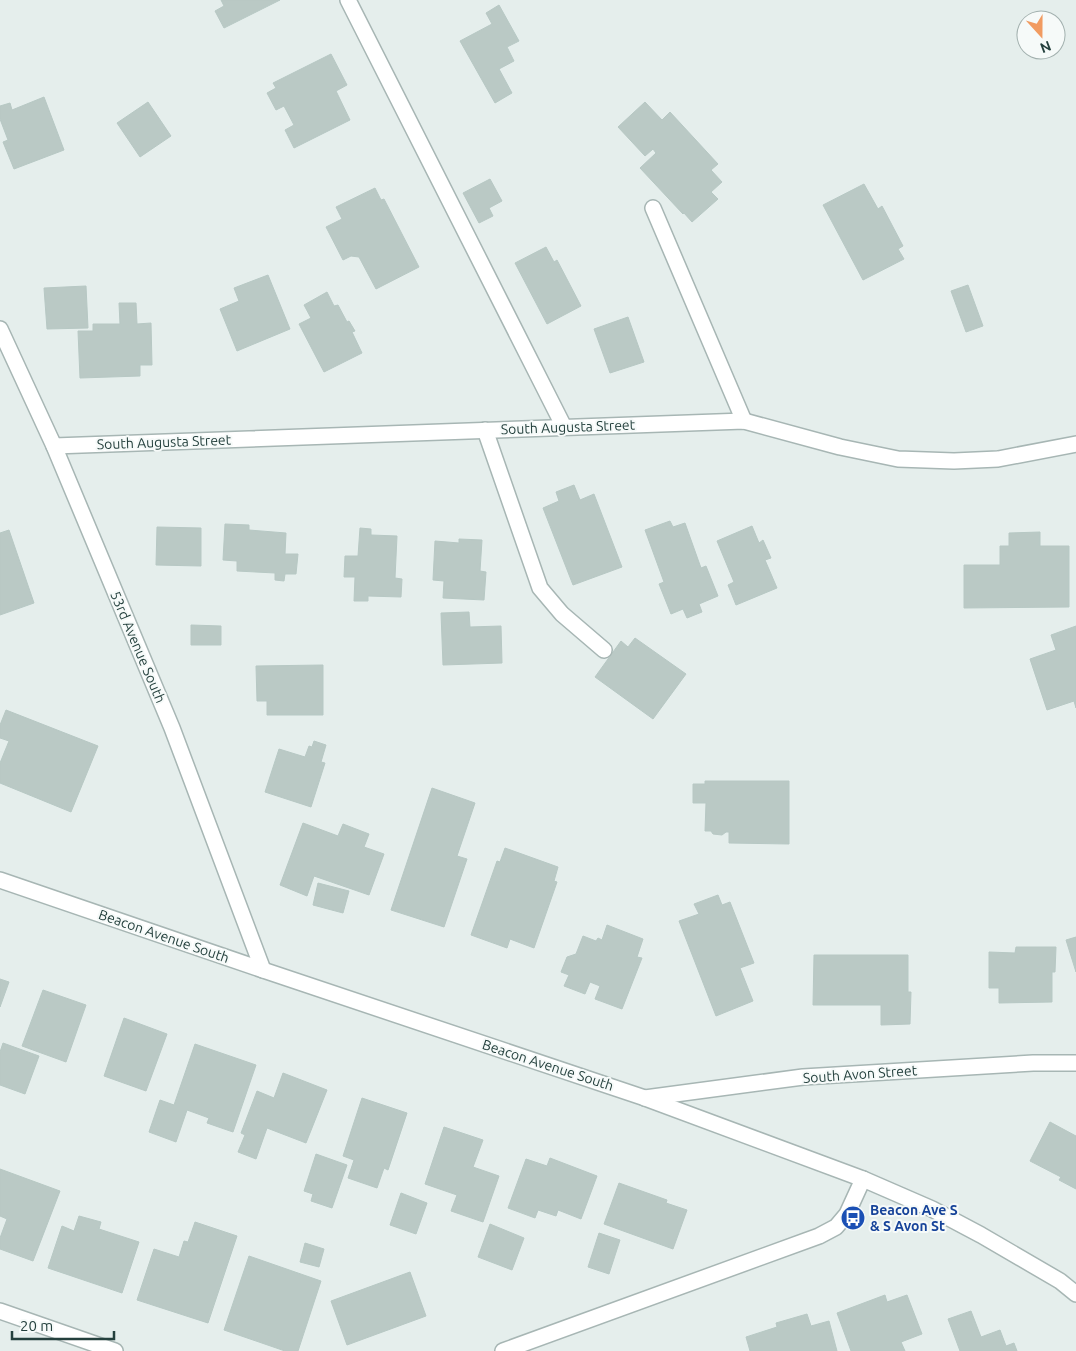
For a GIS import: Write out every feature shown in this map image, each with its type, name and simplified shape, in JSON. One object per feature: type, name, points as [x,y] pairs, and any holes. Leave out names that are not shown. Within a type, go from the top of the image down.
[{"type":"street","points":[[348,0],[564,427]]},
{"type":"street","points":[[653,208],[744,421]]},
{"type":"street","name":"53rd Avenue South","points":[[0,330],[54,446],[172,728],[263,970]]},
{"type":"street","name":"South Augusta Street","points":[[54,446],[744,421],[840,447],[898,459],[954,461],[998,459],[1076,444]]},
{"type":"street","points":[[485,430],[540,588],[562,614],[604,650]]},
{"type":"street","name":"Beacon Avenue South","points":[[0,880],[645,1098],[863,1178],[932,1209],[981,1235],[1060,1281],[1076,1294]]},
{"type":"street","name":"South Avon Street","points":[[645,1098],[804,1077],[1033,1063],[1076,1063]]},
{"type":"street","points":[[503,1351],[819,1236],[836,1227],[847,1214],[863,1178]]},
{"type":"street","points":[[0,1311],[115,1351]]},
{"type":"building","points":[[221,0],[280,0],[224,28],[215,11],[224,6]]},
{"type":"building","points":[[499,5],[519,41],[507,47],[514,61],[499,69],[512,93],[495,103],[460,41],[492,24],[486,13]]},
{"type":"building","points":[[331,54],[347,85],[336,91],[350,120],[294,148],[285,130],[294,125],[284,106],[276,110],[267,93],[276,88],[273,83]]},
{"type":"building","points":[[44,97],[64,150],[14,169],[3,142],[8,140],[0,119],[0,106],[10,103],[12,110]]},
{"type":"building","points":[[148,102],[171,136],[140,157],[117,123]]},
{"type":"building","points":[[645,102],[662,120],[670,112],[718,164],[711,170],[722,182],[711,192],[718,199],[692,222],[640,168],[656,153],[653,149],[645,156],[618,127]]},
{"type":"building","points":[[490,179],[502,201],[489,208],[493,216],[479,223],[463,193]]},
{"type":"building","points":[[864,184],[878,209],[882,206],[903,246],[898,249],[904,259],[863,280],[823,205]]},
{"type":"building","points":[[375,188],[381,200],[384,199],[419,267],[376,289],[359,257],[351,256],[343,260],[326,227],[342,219],[336,207]]},
{"type":"building","points":[[546,247],[554,262],[557,260],[581,306],[547,324],[515,263]]},
{"type":"building","points":[[268,275],[290,329],[237,351],[220,309],[239,301],[234,288]]},
{"type":"building","points":[[968,285],[983,326],[966,332],[951,291]]},
{"type":"building","points":[[86,286],[88,328],[47,329],[44,288]]},
{"type":"building","points":[[327,292],[334,306],[338,305],[347,322],[349,321],[355,331],[352,332],[362,353],[324,372],[299,324],[311,318],[304,305]]},
{"type":"building","points":[[119,303],[136,303],[137,324],[151,323],[152,365],[140,365],[140,376],[80,378],[78,331],[93,331],[93,324],[120,324]]},
{"type":"building","points":[[628,317],[644,362],[610,373],[594,329]]},
{"type":"building","points":[[574,485],[580,500],[594,494],[622,567],[573,585],[543,508],[559,501],[556,492]]},
{"type":"building","points":[[670,521],[673,527],[685,523],[701,568],[706,566],[718,596],[699,604],[702,612],[687,618],[683,609],[671,614],[659,584],[664,582],[645,530]]},
{"type":"building","points":[[225,524],[249,525],[249,530],[286,533],[285,554],[298,554],[296,574],[285,574],[284,581],[275,580],[275,573],[237,571],[237,561],[223,560]]},
{"type":"building","points":[[752,526],[759,543],[763,540],[771,558],[765,560],[777,588],[736,605],[728,585],[734,582],[717,541]]},
{"type":"building","points":[[157,527],[201,528],[201,566],[156,565]]},
{"type":"building","points":[[360,528],[371,529],[371,535],[397,536],[395,578],[402,579],[401,597],[368,596],[368,601],[354,601],[355,577],[344,577],[345,556],[358,556]]},
{"type":"building","points":[[9,530],[34,603],[0,615],[0,533]]},
{"type":"building","points":[[1040,532],[1040,546],[1069,546],[1069,607],[964,608],[964,565],[1000,565],[1000,546],[1009,546],[1009,533]]},
{"type":"building","points":[[459,539],[482,540],[480,571],[486,572],[484,600],[443,598],[444,581],[433,580],[435,541],[459,543]]},
{"type":"building","points":[[469,612],[470,627],[501,626],[502,663],[443,665],[441,613]]},
{"type":"building","points":[[191,625],[221,626],[221,645],[191,645]]},
{"type":"building","points":[[1076,626],[1076,708],[1074,701],[1047,710],[1030,659],[1056,650],[1051,635]]},
{"type":"building","points":[[635,638],[686,674],[653,719],[595,677],[621,641],[628,647]]},
{"type":"building","points":[[323,665],[323,715],[267,715],[267,701],[257,701],[256,666]]},
{"type":"building","points":[[6,710],[98,746],[71,812],[0,783],[0,763],[9,741],[0,738],[0,725]]},
{"type":"building","points":[[314,741],[326,745],[321,762],[325,763],[311,807],[265,792],[279,749],[305,757],[309,746],[312,747]]},
{"type":"building","points":[[705,781],[789,781],[789,844],[729,843],[729,832],[722,835],[705,831],[706,803],[693,803],[693,784],[705,784]]},
{"type":"building","points":[[432,788],[475,803],[457,856],[467,859],[444,927],[391,910]]},
{"type":"building","points":[[303,823],[338,836],[343,824],[369,834],[364,847],[384,854],[369,895],[314,876],[307,896],[280,885]]},
{"type":"building","points":[[505,848],[558,867],[554,881],[557,882],[534,948],[510,939],[507,948],[471,935],[497,861],[500,862]]},
{"type":"building","points":[[318,883],[349,891],[343,913],[313,905]]},
{"type":"building","points":[[718,895],[722,905],[730,902],[754,963],[740,968],[753,1001],[716,1016],[679,921],[699,914],[694,904]]},
{"type":"building","points":[[607,925],[643,939],[637,957],[642,958],[622,1009],[595,999],[600,986],[590,982],[585,994],[564,986],[569,975],[561,972],[567,957],[576,954],[583,936],[596,941],[598,938],[602,940]]},
{"type":"building","points":[[1076,937],[1076,972],[1066,940]]},
{"type":"building","points":[[1016,947],[1056,947],[1055,972],[1052,972],[1052,1002],[999,1003],[999,988],[989,988],[989,952],[1015,953]]},
{"type":"building","points":[[814,955],[908,955],[908,992],[911,992],[910,1024],[881,1025],[881,1005],[813,1005]]},
{"type":"building","points":[[0,979],[9,982],[0,1007]]},
{"type":"building","points":[[43,990],[86,1005],[66,1062],[22,1046]]},
{"type":"building","points":[[124,1018],[167,1034],[146,1091],[104,1076]]},
{"type":"building","points":[[3,1043],[39,1056],[25,1094],[0,1085],[0,1052]]},
{"type":"building","points":[[195,1044],[256,1065],[233,1132],[207,1123],[209,1118],[187,1110],[176,1142],[149,1132],[160,1100],[174,1105]]},
{"type":"building","points":[[283,1073],[327,1090],[306,1143],[267,1128],[256,1159],[238,1152],[245,1135],[241,1133],[257,1091],[274,1098]]},
{"type":"building","points":[[362,1098],[407,1113],[388,1170],[384,1168],[377,1188],[348,1178],[354,1160],[343,1156]]},
{"type":"building","points":[[1050,1122],[1076,1136],[1076,1189],[1059,1180],[1061,1177],[1030,1161]]},
{"type":"building","points":[[444,1127],[483,1140],[473,1167],[499,1176],[483,1222],[451,1211],[457,1195],[425,1184]]},
{"type":"building","points":[[316,1154],[347,1165],[332,1208],[311,1201],[313,1194],[304,1191]]},
{"type":"building","points":[[550,1158],[597,1176],[581,1219],[558,1210],[556,1216],[538,1210],[535,1218],[508,1208],[526,1159],[547,1166]]},
{"type":"building","points":[[0,1169],[60,1191],[33,1261],[0,1249],[0,1238],[7,1219],[0,1216]]},
{"type":"building","points":[[619,1183],[667,1200],[666,1203],[687,1210],[673,1249],[604,1224]]},
{"type":"building","points":[[401,1193],[427,1203],[416,1234],[390,1225]]},
{"type":"building","points":[[79,1216],[101,1222],[99,1229],[139,1242],[122,1293],[48,1268],[62,1226],[74,1231]]},
{"type":"building","points":[[195,1222],[237,1236],[208,1323],[137,1300],[154,1249],[179,1257],[184,1241],[188,1242]]},
{"type":"building","points":[[490,1224],[524,1238],[512,1270],[478,1257]]},
{"type":"building","points":[[599,1233],[620,1240],[609,1274],[588,1267]]},
{"type":"building","points":[[305,1243],[324,1249],[319,1267],[300,1262]]},
{"type":"building","points":[[249,1256],[321,1281],[298,1351],[285,1351],[224,1330]]},
{"type":"building","points":[[410,1272],[426,1316],[347,1345],[331,1301]]},
{"type":"building","points":[[885,1295],[887,1302],[907,1295],[922,1334],[901,1342],[905,1351],[851,1351],[837,1313]]},
{"type":"building","points":[[971,1311],[981,1337],[1000,1330],[1006,1346],[1014,1343],[1017,1351],[960,1351],[948,1319]]},
{"type":"building","points":[[807,1314],[811,1326],[829,1321],[837,1351],[750,1351],[746,1337],[777,1327],[776,1323]]},
{"type":"place","name":"Beacon Ave S & S Avon St","points":[[853,1218]]}]
